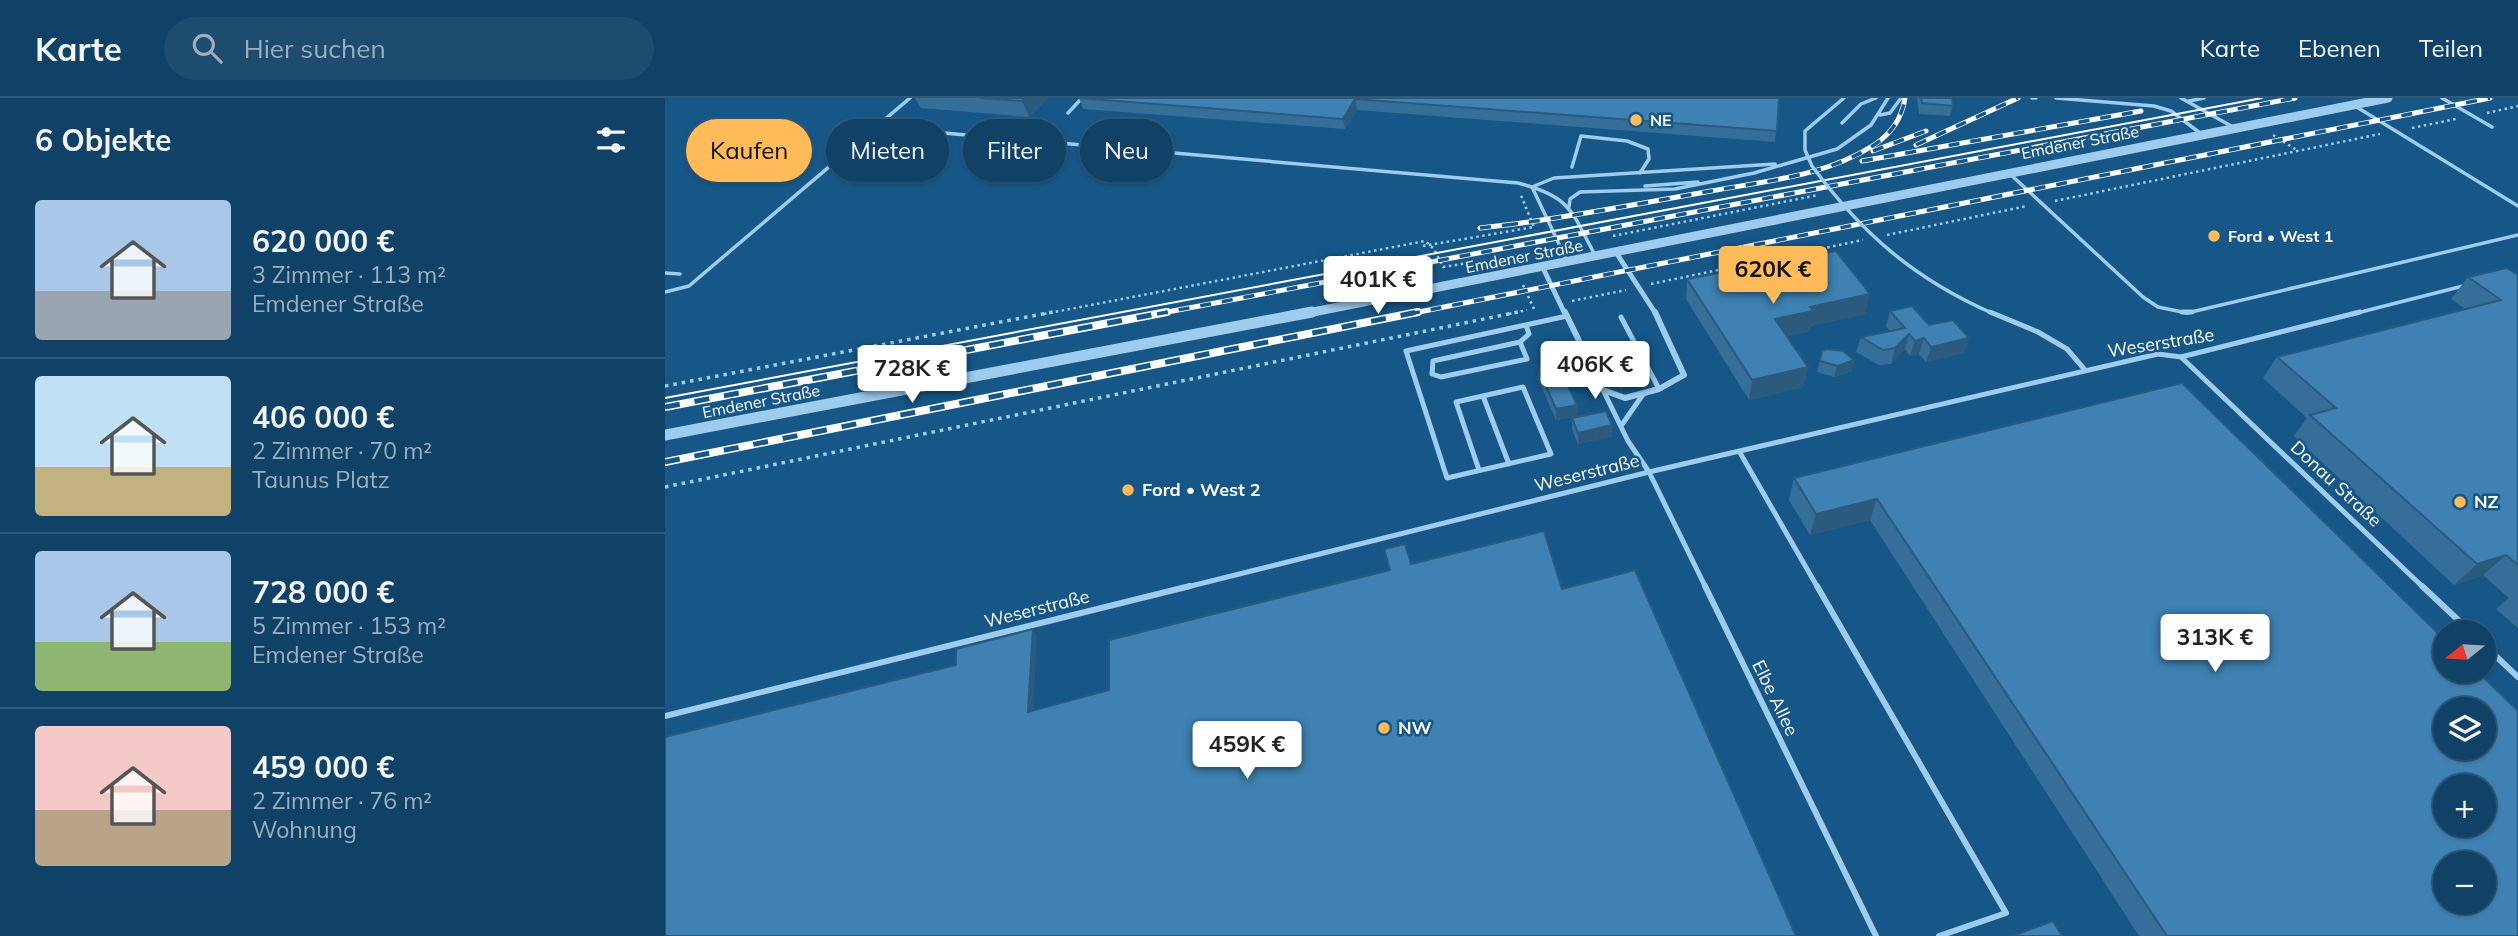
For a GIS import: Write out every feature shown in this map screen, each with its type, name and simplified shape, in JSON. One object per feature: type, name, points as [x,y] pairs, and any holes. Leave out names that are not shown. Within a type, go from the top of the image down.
[{"type":"street","name":"Emdener Straße","points":[[665,435],[1597,258],[2200,133],[2388,98]]},
{"type":"street","points":[[1543,268],[1603,390],[1625,398],[1659,389],[1684,375],[1678,356],[1639,287],[1616,254]]},
{"type":"lane","points":[[1068,113],[1083,98]]},
{"type":"lane","points":[[1844,98],[1805,131],[1803,151],[1818,174],[1882,246],[1903,264],[1950,293],[2038,332],[2067,349],[2085,370]]},
{"type":"lane","points":[[1842,123],[1861,104],[1876,98]]},
{"type":"lane","points":[[1880,115],[1878,110],[1888,98]]},
{"type":"lane","points":[[1569,207],[1570,199],[1580,192],[1675,189],[1721,181],[1837,149],[1871,125],[1880,115],[1890,113],[1901,98]]},
{"type":"lane","points":[[2056,98],[2154,106],[2171,111],[2200,133]]},
{"type":"lane","points":[[2154,106],[2158,98]]},
{"type":"lane","points":[[2181,98],[2233,127]]},
{"type":"lane","points":[[2188,101],[2204,98]]},
{"type":"lane","points":[[2442,98],[2493,127]]},
{"type":"lane","points":[[665,292],[689,286],[908,100]]},
{"type":"lane","points":[[2352,105],[2518,205]]},
{"type":"lane","points":[[949,133],[1518,183],[1550,191],[1569,207],[1597,258]]},
{"type":"lane","points":[[1572,167],[1581,136],[1616,138],[1648,149],[1649,159],[1640,173]]},
{"type":"lane","points":[[1532,187],[1549,179],[1783,163]]},
{"type":"lane","points":[[2008,172],[2143,297],[2158,307],[2187,313],[2518,235]]},
{"type":"lane","points":[[1532,187],[1568,263]]},
{"type":"lane","points":[[665,273],[680,274]]},
{"type":"lane","name":"Weserstraße","points":[[665,716],[1649,472],[2158,354],[2181,357],[2478,282]]},
{"type":"lane","points":[[1479,470],[1456,402],[1523,387],[1551,454],[1447,478],[1406,351],[1567,316]]},
{"type":"lane","points":[[1621,317],[1659,389]]},
{"type":"lane","points":[[1520,342],[1527,359],[1441,377],[1432,374],[1433,361],[1520,342],[1529,334],[1526,325]]},
{"type":"lane","name":"Donau Straße","points":[[2181,357],[2458,620]]},
{"type":"lane","name":"Elbe Allee","points":[[1603,390],[1649,472],[1875,936]]},
{"type":"lane","points":[[1621,426],[1644,393]]},
{"type":"lane","points":[[1483,396],[1509,464]]},
{"type":"lane","points":[[1739,451],[2006,913],[1939,936]]},
{"type":"lane","points":[[2496,656],[2518,677]]},
{"type":"path","points":[[1880,237],[2518,106]]},
{"type":"path","points":[[1423,246],[1534,227],[1521,201],[1518,183]]},
{"type":"path","points":[[1588,242],[1821,195]]},
{"type":"path","points":[[1560,303],[1867,240]]},
{"type":"path","points":[[665,386],[1425,241],[1443,267],[1560,248]]},
{"type":"path","points":[[1429,258],[1438,257]]},
{"type":"path","points":[[665,487],[1534,309]]},
{"type":"building","points":[[980,98],[1025,98],[1022,101]]},
{"type":"building","points":[[1079,98],[1779,98],[1777,131],[1355,99],[1343,119]]},
{"type":"building","points":[[1921,98],[1952,98],[1953,106],[1922,103]]},
{"type":"building","points":[[1836,251],[1870,294],[1810,307],[1813,311],[1775,319],[1808,367],[1752,380],[1687,279]]},
{"type":"building","name":"NZ","points":[[2507,268],[2518,275],[2518,565],[2506,555],[2477,564],[2310,415],[2336,408],[2277,357],[2501,300],[2468,277]]},
{"type":"building","points":[[1912,306],[1929,325],[1953,320],[1969,338],[1931,347],[1924,338],[1915,341],[1909,334],[1895,348],[1883,350],[1861,337],[1905,328],[1890,311]]},
{"type":"building","points":[[1822,351],[1843,351],[1854,360],[1837,366],[1820,361]]},
{"type":"building","points":[[1558,363],[1577,405],[1556,409],[1538,368]]},
{"type":"building","points":[[2182,383],[2433,628],[2433,683],[2489,683],[2518,711],[2518,936],[2167,936],[1877,499],[1816,514],[1794,478]]},
{"type":"building","points":[[1606,411],[1612,425],[1578,433],[1572,418]]},
{"type":"building","name":"NW","points":[[1544,531],[1562,589],[1635,570],[1796,936],[665,936],[665,737],[956,665],[956,649],[1033,629],[1028,712],[1109,690],[1109,640],[1390,570],[1384,549],[1405,544],[1411,564]]},
{"type":"building","points":[[2053,921],[2062,936],[2012,936]]},
{"type":"tram line","points":[[665,398],[2262,98]]},
{"type":"railway","points":[[1512,224],[1816,171],[1836,164],[1880,141],[1898,119],[1905,98]]},
{"type":"railway","points":[[1916,145],[2018,98]]},
{"type":"railway","points":[[1157,314],[2295,98]]},
{"type":"railway","points":[[1409,314],[2490,98]]},
{"type":"railway","points":[[1862,161],[2141,111]]},
{"type":"railway","points":[[1873,151],[1926,131]]},
{"type":"railway","points":[[1480,228],[1512,224]]},
{"type":"railway","points":[[1507,225],[1512,224]]},
{"type":"railway","points":[[665,407],[1167,312]]},
{"type":"railway","points":[[665,462],[1418,312]]},
{"type":"place","name":"NE","points":[[1636,120]]},
{"type":"place","name":"Ford • West 1","points":[[2214,236]]},
{"type":"place","name":"Ford • West 2","points":[[1128,490]]},
{"type":"place","name":"NZ","points":[[2460,502]]},
{"type":"place","name":"NW","points":[[1384,728]]}]
